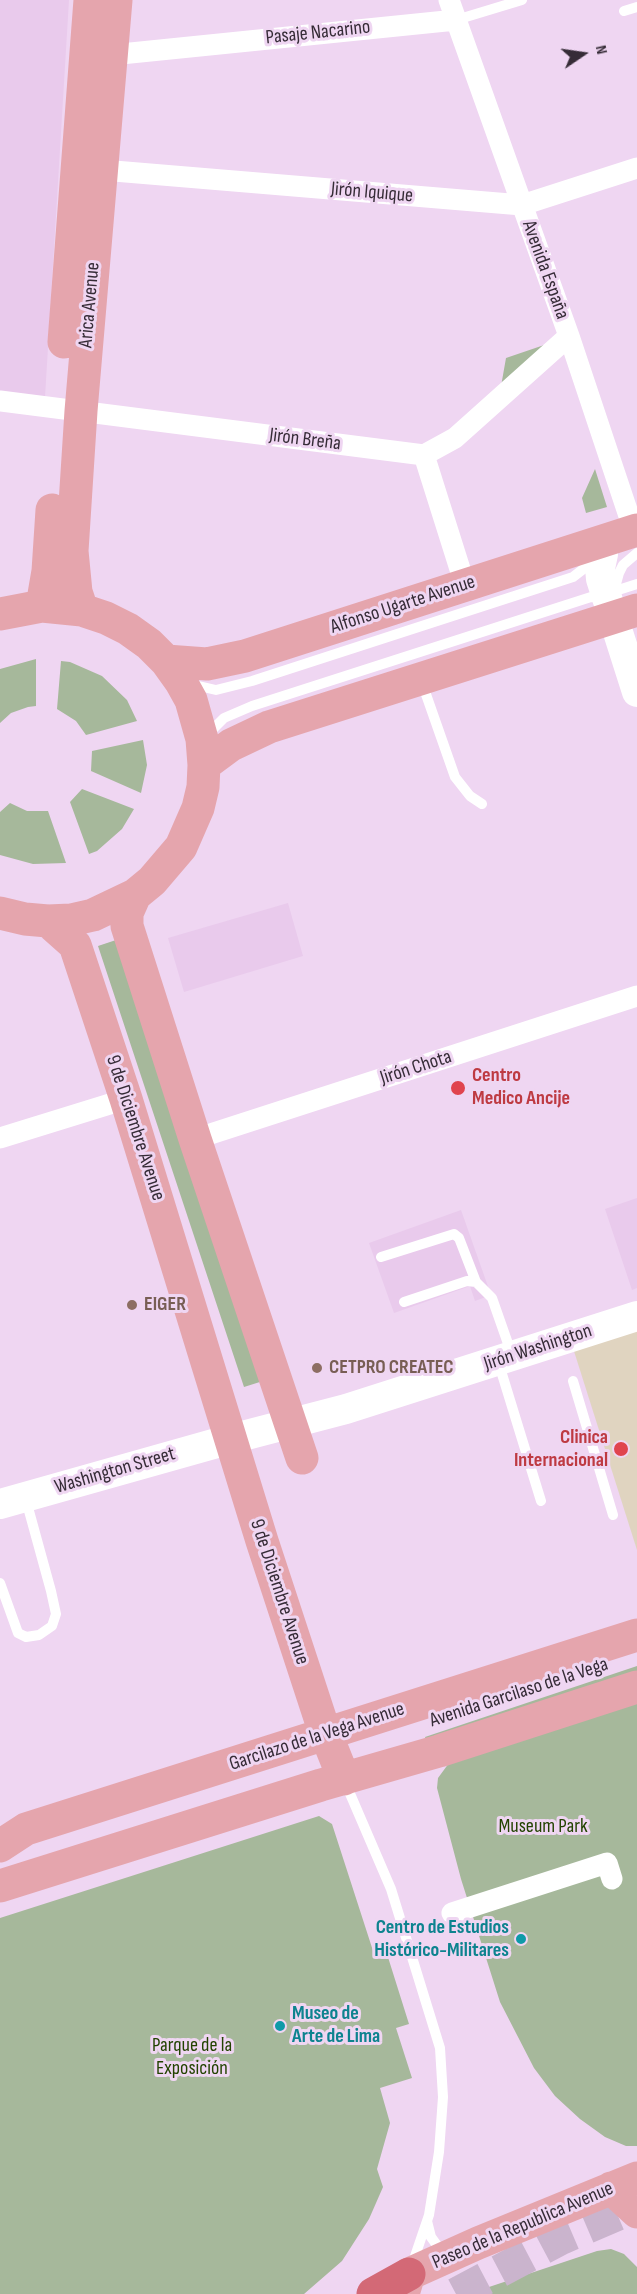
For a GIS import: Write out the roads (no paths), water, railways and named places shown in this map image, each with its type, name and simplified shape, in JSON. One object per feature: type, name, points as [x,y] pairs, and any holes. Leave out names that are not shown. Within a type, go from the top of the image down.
[{"type":"highway","points":[[373,2294],[406,2284]]},
{"type":"main road","name":"Arica Avenue","points":[[42,606],[102,170],[98,56],[90,0]]},
{"type":"main road","name":"Arica Avenue","points":[[82,610],[76,592],[72,551],[70,409],[98,56],[116,0]]},
{"type":"main road","name":"Alfonso Ugarte Avenue","points":[[174,672],[228,660],[465,585],[636,539]]},
{"type":"main road","points":[[203,752],[231,745],[269,727],[420,677],[623,604]]},
{"type":"main road","points":[[0,614],[42,606],[82,610],[128,629],[149,644],[174,672],[191,700],[203,752],[198,808],[181,847],[168,865],[135,895],[93,915],[70,920],[25,919],[0,913]]},
{"type":"main road","points":[[135,895],[127,913],[127,926],[195,1139],[302,1458]]},
{"type":"main road","name":"9 de Diciembre Avenue","points":[[48,921],[75,945],[126,1099],[262,1541],[335,1756]]},
{"type":"main road","name":"Garcilazo de la Vega Avenue","points":[[0,1886],[335,1756],[637,1635]]},
{"type":"main road","name":"Avenida Garcilaso de la Vega","points":[[335,1756],[637,1655]]},
{"type":"main road","name":"Garcilazo de la Vega Avenue","points":[[0,1847],[32,1848],[335,1756],[439,1751],[637,1688]]},
{"type":"main road","points":[[624,2183],[637,2212]]},
{"type":"main road","name":"Paseo de la Republica Avenue","points":[[406,2284],[462,2251],[624,2183]]},
{"type":"street","name":"Avenida España","points":[[449,0],[569,336],[636,539]]},
{"type":"street","name":"Pasaje Nacarino","points":[[98,56],[456,20]]},
{"type":"street","name":"Jirón Iquique","points":[[102,170],[522,205],[637,168]]},
{"type":"street","points":[[465,585],[424,455],[455,438],[569,336]]},
{"type":"street","name":"Jirón Breña","points":[[0,401],[424,455]]},
{"type":"street","points":[[603,554],[600,568],[623,604],[637,692]]},
{"type":"street","name":"Jirón Chota","points":[[195,1139],[637,996]]},
{"type":"street","points":[[0,1138],[126,1099]]},
{"type":"street","name":"Jirón Washington","points":[[231,1439],[290,1424],[505,1359],[637,1316]]},
{"type":"street","name":"Washington Street","points":[[12,1500],[231,1439]]},
{"type":"street","points":[[452,1913],[607,1863],[612,1879]]},
{"type":"lane","name":"Pasaje Nacarino","points":[[456,20],[522,0]]},
{"type":"lane","points":[[624,11],[637,7]]},
{"type":"lane","points":[[636,539],[619,573],[623,604],[637,658]]},
{"type":"lane","name":"Alfonso Ugarte Avenue","points":[[174,672],[216,690],[252,681],[573,577],[603,554],[636,539]]},
{"type":"lane","points":[[203,752],[224,718],[252,706],[623,604],[637,584]]},
{"type":"lane","points":[[420,677],[455,777],[470,796],[482,804]]},
{"type":"lane","points":[[381,1257],[454,1234],[459,1238],[476,1282],[492,1298],[505,1359],[542,1501]]},
{"type":"lane","points":[[404,1302],[467,1281],[476,1282]]},
{"type":"lane","points":[[573,1381],[613,1515]]},
{"type":"lane","points":[[0,1583],[18,1633],[26,1637],[39,1635],[52,1626],[56,1614],[51,1591],[12,1500]]},
{"type":"lane","name":"9 de Diciembre Avenue","points":[[335,1756],[391,1889],[440,2048],[443,2097],[441,2130],[427,2221],[406,2284]]},
{"type":"lane","points":[[427,2221],[429,2233],[439,2248],[449,2252],[462,2251]]},
{"type":"tunnel","points":[[456,2294],[562,2238],[637,2206]]},
{"type":"place","name":"Centro Medico Ancije","points":[[458,1088]]},
{"type":"place","name":"EIGER","points":[[132,1305]]},
{"type":"place","name":"CETPRO CREATEC","points":[[317,1368]]},
{"type":"place","name":"Clinica Internacional","points":[[621,1449]]},
{"type":"place","name":"Centro de Estudios Histórico-Militares","points":[[521,1939]]},
{"type":"place","name":"Museo de Arte de Lima","points":[[280,2026]]},
{"type":"park label","name":"Museum Park","points":[[543,1827]]},
{"type":"park label","name":"Parque de la Exposición","points":[[192,2058]]}]
